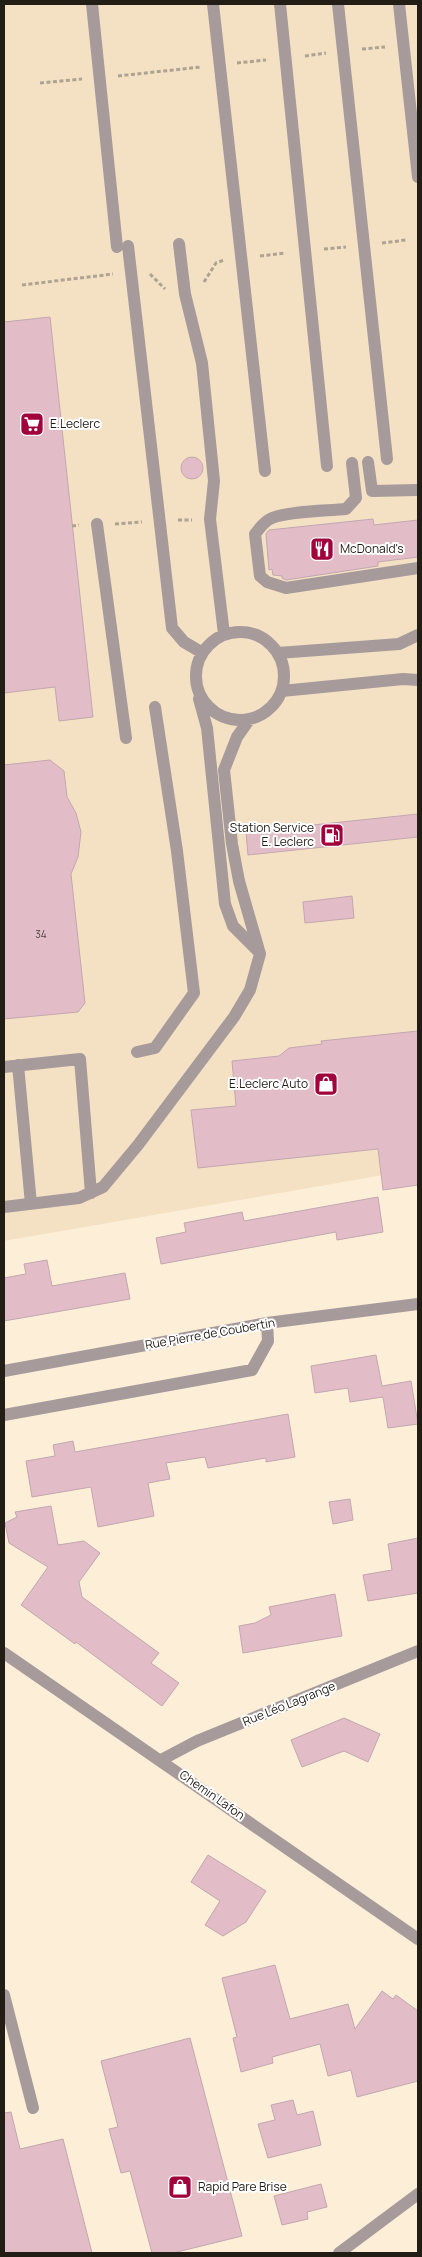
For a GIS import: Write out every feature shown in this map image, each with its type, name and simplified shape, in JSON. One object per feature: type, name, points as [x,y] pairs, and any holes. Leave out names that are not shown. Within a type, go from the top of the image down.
[{"type":"street","points":[[92,4],[123,247],[131,272],[172,628],[184,642],[202,652]]},
{"type":"street","points":[[213,4],[265,472]]},
{"type":"street","points":[[280,4],[327,466]]},
{"type":"street","points":[[338,4],[387,459]]},
{"type":"street","points":[[399,4],[418,177]]},
{"type":"street","points":[[179,244],[185,294],[202,363],[214,481],[210,519],[224,634]]},
{"type":"street","points":[[368,462],[372,491],[418,490]]},
{"type":"street","points":[[352,463],[356,498],[346,509],[271,518],[255,534],[260,576],[267,582],[286,588],[418,568]]},
{"type":"street","points":[[97,524],[126,738]]},
{"type":"street","points":[[197,689],[207,706],[223,717],[249,720],[263,714],[274,704],[282,691],[284,672],[278,653],[271,644],[252,633],[239,631],[224,634],[211,641],[202,652],[196,666],[197,689],[207,728],[225,904],[233,926],[260,954]]},
{"type":"street","points":[[278,653],[399,644],[418,635]]},
{"type":"street","points":[[282,691],[403,679],[418,680]]},
{"type":"street","points":[[138,1052],[156,1048],[194,994],[177,851],[155,707]]},
{"type":"street","points":[[4,1207],[79,1198],[103,1187],[138,1145],[234,1017],[250,990],[260,954],[239,881],[232,844],[224,770],[237,738],[249,720]]},
{"type":"street","points":[[4,1067],[80,1059],[91,1193]]},
{"type":"street","points":[[18,1065],[31,1204]]},
{"type":"street","name":"Rue Pierre de Coubertin","points":[[4,1371],[267,1323],[418,1304]]},
{"type":"street","points":[[4,1415],[252,1370],[268,1341],[267,1323]]},
{"type":"street","name":"Rue Léo Lagrange","points":[[161,1760],[197,1741],[418,1651]]},
{"type":"street","name":"Chemin Lafon","points":[[4,1653],[418,1939]]},
{"type":"street","points":[[4,1995],[33,2108]]},
{"type":"street","points":[[339,2253],[418,2194]]},
{"type":"path","points":[[22,285],[146,270],[158,280],[169,296],[200,290],[208,273],[216,263],[226,259],[406,240]]},
{"type":"shaded area","points":[[4,4],[418,4],[418,1169],[4,1241]]},
{"type":"building","name":"E.Leclerc","points":[[50,317],[93,717],[59,721],[55,687],[4,693],[4,322]]},
{"type":"building","points":[[192,457],[202,464],[203,468],[196,478],[192,479],[182,472],[181,468],[188,458]]},
{"type":"building","name":"McDonald's","points":[[373,519],[374,525],[418,520],[418,557],[378,562],[378,566],[286,580],[282,576],[273,575],[272,569],[269,570],[266,534],[269,530]]},
{"type":"building","points":[[50,760],[64,771],[67,797],[76,813],[81,832],[78,857],[71,874],[85,1003],[78,1012],[4,1019],[4,765]]},
{"type":"building","name":"Station Service E. Leclerc","points":[[418,814],[418,837],[248,855],[246,832]]},
{"type":"building","points":[[352,896],[354,918],[305,923],[303,902]]},
{"type":"building","name":"E.Leclerc Auto","points":[[418,1031],[418,1185],[383,1190],[378,1149],[198,1168],[191,1110],[236,1106],[232,1061],[279,1056],[289,1048],[322,1044],[321,1041]]},
{"type":"building","points":[[378,1197],[383,1232],[337,1240],[336,1232],[161,1264],[156,1238],[186,1232],[184,1223],[242,1212],[244,1221]]},
{"type":"building","points":[[47,1260],[52,1286],[125,1273],[130,1299],[4,1321],[4,1278],[26,1274],[24,1264]]},
{"type":"building","points":[[376,1355],[382,1386],[411,1381],[418,1424],[388,1428],[383,1397],[350,1402],[348,1388],[315,1393],[311,1366]]},
{"type":"building","points":[[288,1414],[295,1457],[266,1462],[266,1458],[208,1468],[205,1457],[166,1463],[170,1479],[148,1483],[154,1516],[98,1527],[91,1487],[32,1497],[26,1461],[55,1456],[53,1445],[73,1441],[75,1452]]},
{"type":"building","points":[[350,1499],[353,1520],[333,1524],[329,1502]]},
{"type":"building","points":[[51,1506],[58,1545],[84,1541],[100,1553],[79,1582],[82,1597],[159,1653],[151,1663],[179,1683],[162,1706],[76,1642],[75,1644],[21,1605],[48,1567],[9,1543],[5,1523],[17,1517],[15,1512]]},
{"type":"building","points":[[418,1538],[418,1593],[368,1601],[363,1575],[392,1570],[388,1544]]},
{"type":"building","points":[[335,1594],[342,1636],[243,1653],[239,1626],[255,1623],[271,1615],[269,1607]]},
{"type":"building","points":[[344,1718],[380,1734],[368,1762],[344,1751],[302,1767],[291,1740]]},
{"type":"building","points":[[208,1855],[266,1891],[246,1922],[223,1936],[205,1925],[220,1901],[191,1882]]},
{"type":"building","points":[[275,1965],[290,2019],[348,2004],[355,2029],[382,1991],[393,1999],[396,1995],[418,2011],[418,2081],[357,2097],[351,2070],[328,2076],[320,2044],[272,2057],[273,2063],[241,2072],[233,2038],[237,2037],[222,1978]]},
{"type":"building","points":[[190,2038],[242,2236],[173,2253],[152,2253],[130,2171],[121,2173],[109,2129],[118,2127],[101,2061]]},
{"type":"building","points":[[293,2100],[297,2115],[313,2111],[321,2145],[268,2158],[258,2124],[275,2120],[271,2105]]},
{"type":"building","points":[[11,2112],[20,2149],[63,2139],[92,2253],[4,2253],[4,2113]]},
{"type":"building","points":[[321,2184],[327,2207],[307,2212],[308,2219],[282,2225],[274,2196]]},
{"type":"place","name":"E.Leclerc","points":[[32,424]]},
{"type":"place","name":"McDonald's","points":[[322,549]]},
{"type":"place","name":"Station Service E. Leclerc","points":[[332,835]]},
{"type":"place","name":"E.Leclerc Auto","points":[[326,1084]]},
{"type":"place","name":"Rapid Pare Brise","points":[[180,2187]]}]
